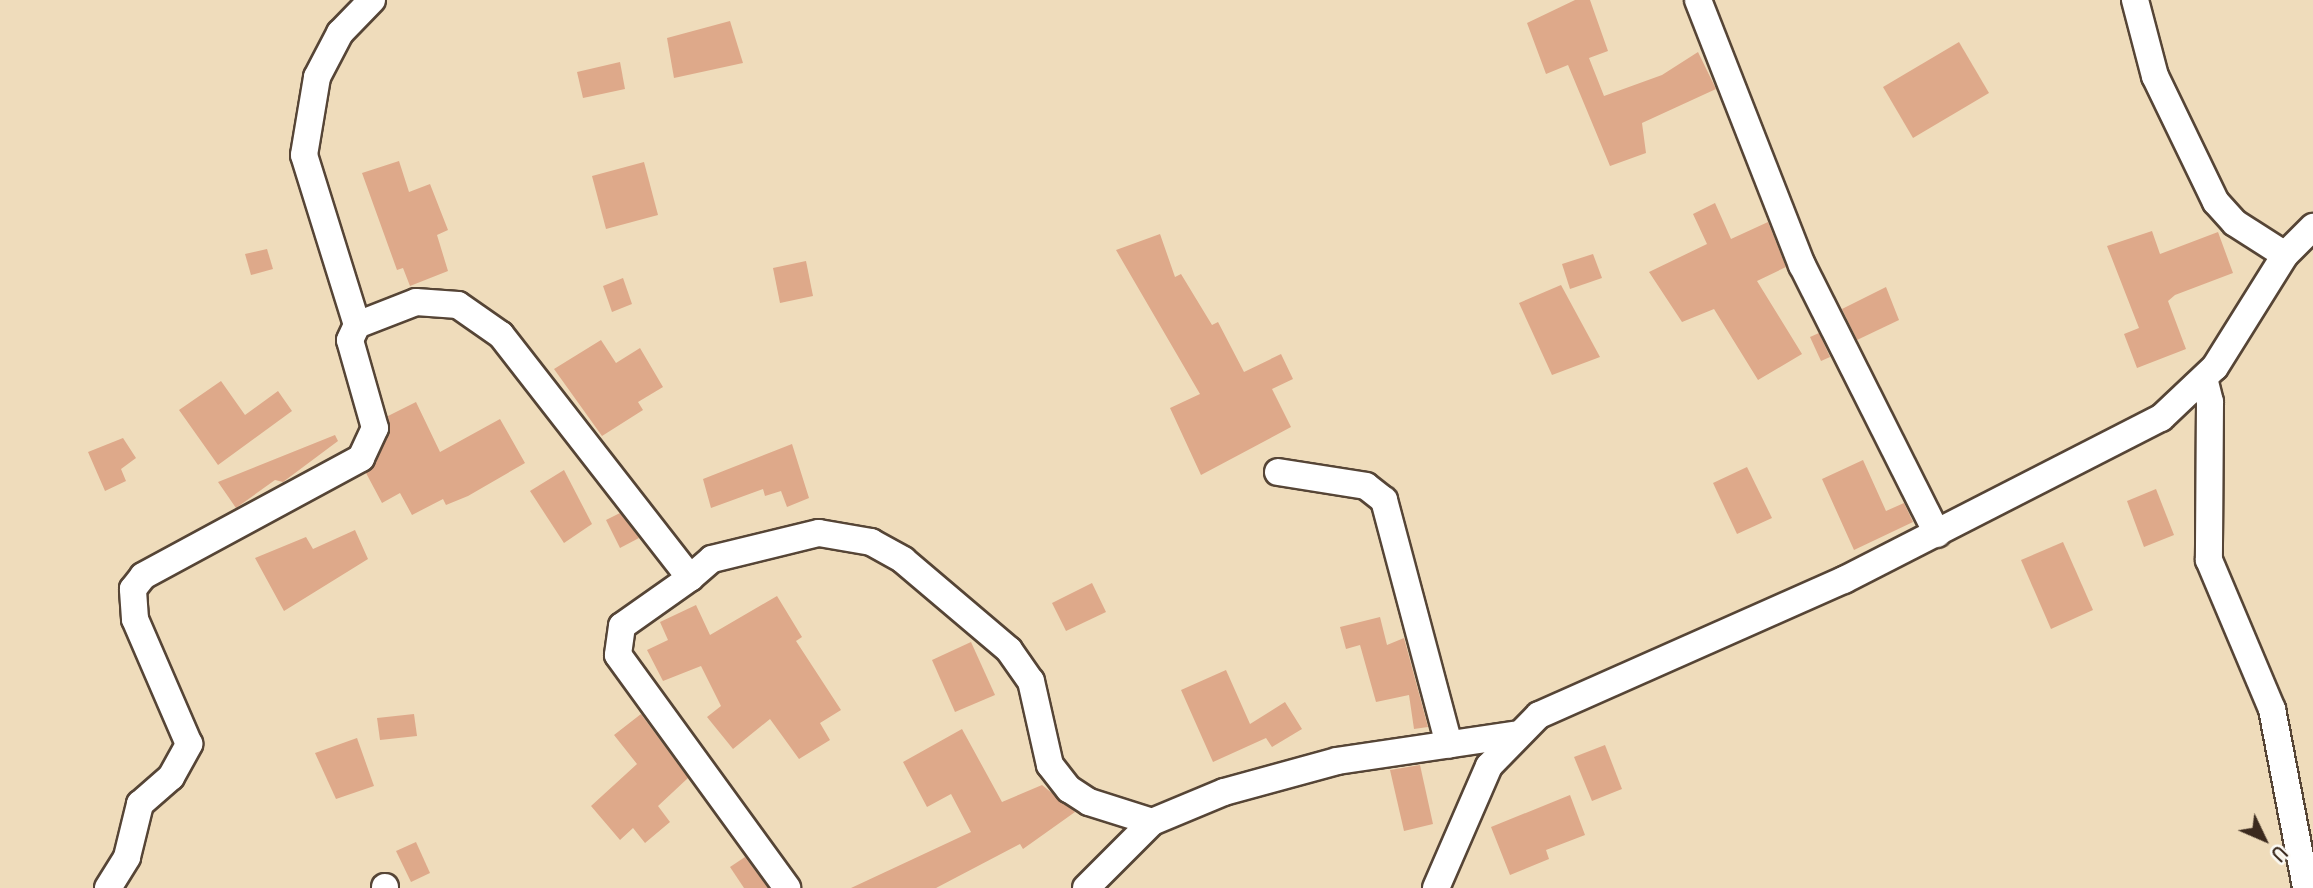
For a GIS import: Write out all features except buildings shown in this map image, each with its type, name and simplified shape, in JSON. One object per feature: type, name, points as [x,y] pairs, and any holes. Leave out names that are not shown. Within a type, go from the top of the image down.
[{"type":"street","points":[[357,325],[304,155],[317,77],[340,33],[372,0]]},
{"type":"street","points":[[1698,0],[1802,265],[1937,534]]},
{"type":"street","points":[[2135,0],[2155,76],[2216,202],[2235,223],[2285,255]]},
{"type":"street","points":[[1436,888],[1489,766],[1514,735],[1577,696],[1937,534],[2161,418],[2204,379],[2285,255],[2313,227]]},
{"type":"street","points":[[108,888],[127,857],[140,804],[171,777],[189,744],[135,619],[133,590],[143,576],[361,458],[375,428],[349,340],[357,325],[416,302],[470,310],[501,335],[690,578]]},
{"type":"street","points":[[2204,379],[2210,402],[2209,560],[2272,709],[2306,888]]},
{"type":"street","points":[[1278,472],[1366,486],[1384,500],[1449,745]]},
{"type":"street","points":[[787,888],[618,655],[622,626],[690,578],[712,559],[757,545],[819,533],[871,542],[904,560],[1009,650],[1031,681],[1050,765],[1069,789],[1089,802],[1152,822]]},
{"type":"street","points":[[1086,888],[1152,822],[1224,792],[1337,761],[1514,735]]}]
